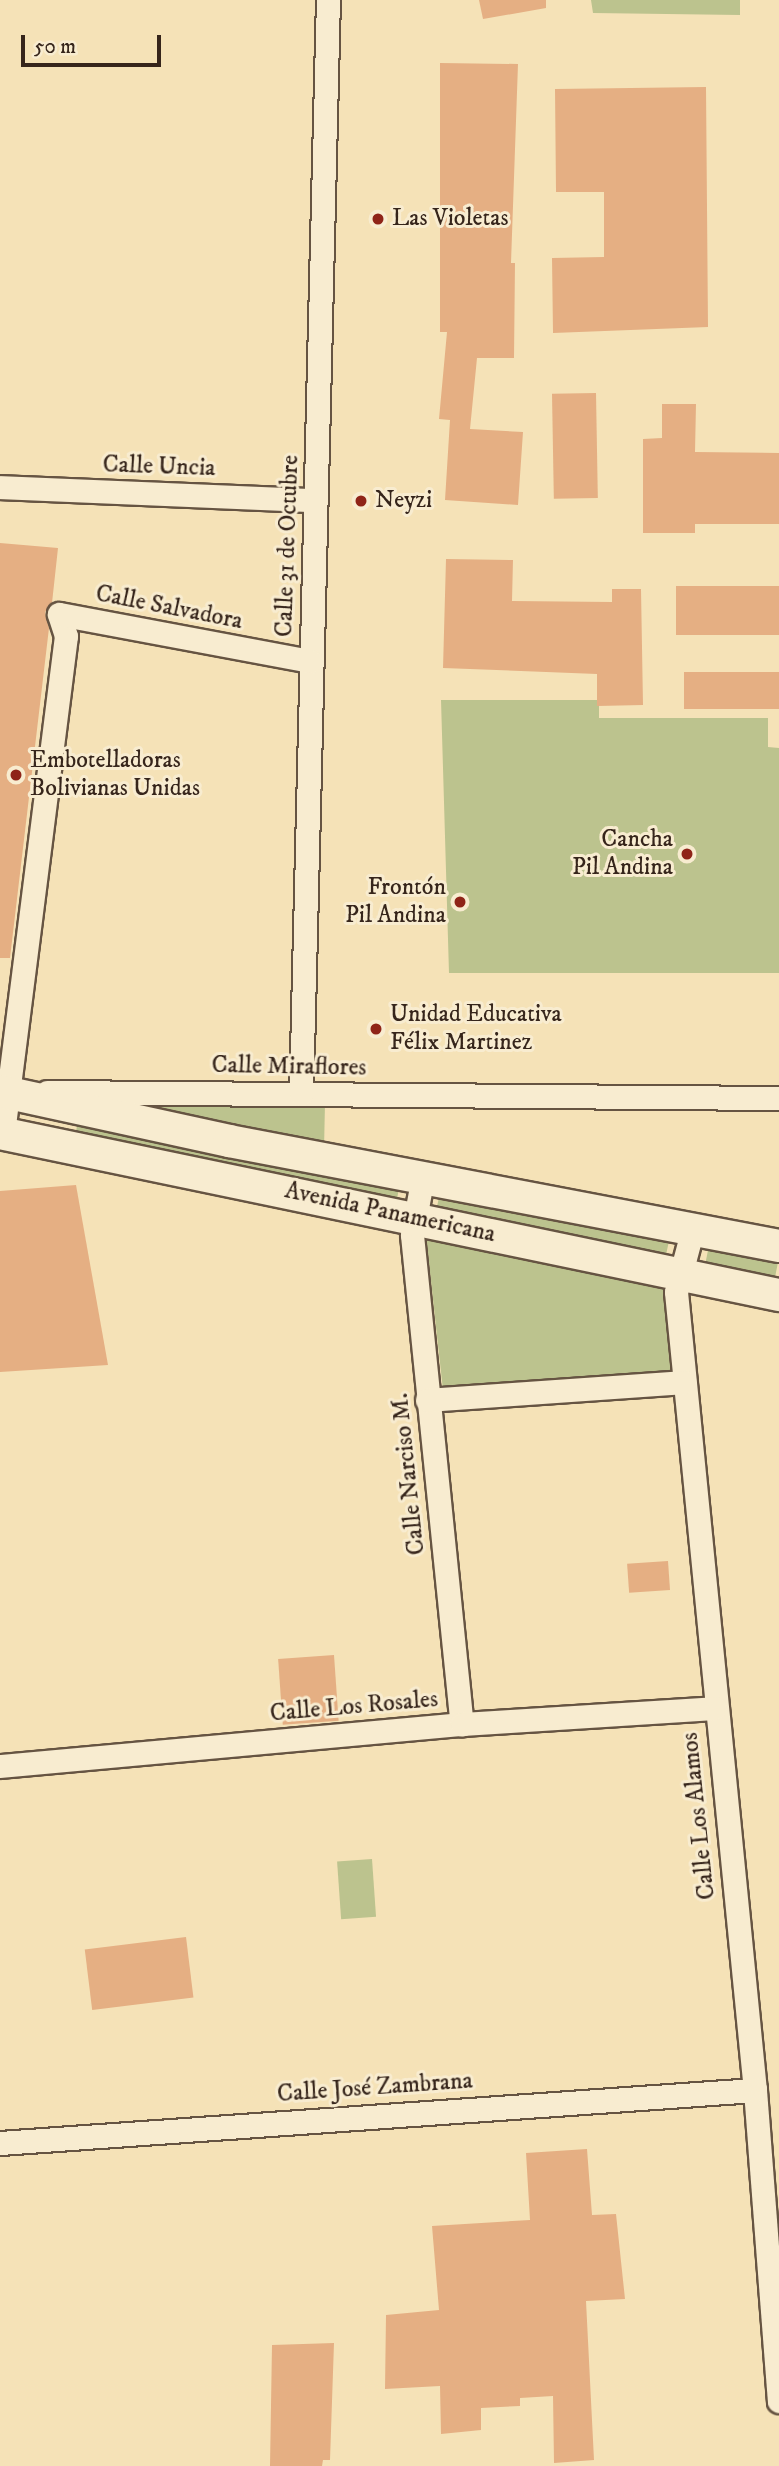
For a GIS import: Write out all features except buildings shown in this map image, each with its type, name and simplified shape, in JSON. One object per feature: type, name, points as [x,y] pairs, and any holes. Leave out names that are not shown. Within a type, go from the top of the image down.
[{"type":"main road","name":"Avenida Panamericana","points":[[5,1092],[229,1141],[779,1246]]},
{"type":"main road","name":"Avenida Panamericana","points":[[1,1133],[681,1273],[779,1296]]},
{"type":"street","name":"Calle 31 de Octubre","points":[[300,1094],[328,0]]},
{"type":"street","name":"Calle Uncia","points":[[0,487],[315,500]]},
{"type":"street","name":"Calle Salvadora","points":[[5,1092],[65,636],[60,614],[311,661]]},
{"type":"street","name":"Calle Miraflores","points":[[5,1092],[779,1098]]},
{"type":"street","points":[[1,1133],[5,1092]]},
{"type":"street","name":"Calle Narciso M.","points":[[423,1176],[414,1218],[427,1400],[462,1724]]},
{"type":"street","name":"Calle Los Alamos","points":[[693,1228],[676,1292],[714,1708],[755,2090],[779,2401]]},
{"type":"street","points":[[427,1400],[684,1382]]},
{"type":"street","name":"Calle Los Rosales","points":[[0,1766],[462,1724],[714,1708]]},
{"type":"street","name":"Calle José Zambrana","points":[[0,2143],[755,2090]]},
{"type":"green space","points":[[591,0],[740,0],[740,15],[593,13]]},
{"type":"green space","points":[[441,700],[599,700],[599,718],[768,718],[768,747],[779,748],[779,973],[449,973]]},
{"type":"green space","points":[[142,1101],[325,1103],[324,1149],[141,1115]]},
{"type":"green space","points":[[78,1121],[400,1184],[397,1199],[75,1137]]},
{"type":"green space","points":[[441,1188],[670,1237],[665,1259],[436,1210]]},
{"type":"green space","points":[[426,1236],[663,1283],[672,1374],[443,1390]]},
{"type":"green space","points":[[709,1245],[779,1259],[774,1283],[704,1270]]},
{"type":"green space","points":[[372,1859],[376,1917],[341,1919],[337,1861]]},
{"type":"place","name":"Las Violetas","points":[[378,219]]},
{"type":"place","name":"Neyzi","points":[[361,501]]},
{"type":"place","name":"Embotelladoras Bolivianas Unidas","points":[[16,775]]},
{"type":"place","name":"Cancha Pil Andina","points":[[687,854]]},
{"type":"place","name":"Frontón Pil Andina","points":[[460,902]]},
{"type":"place","name":"Unidad Educativa Félix Martinez","points":[[376,1029]]}]
